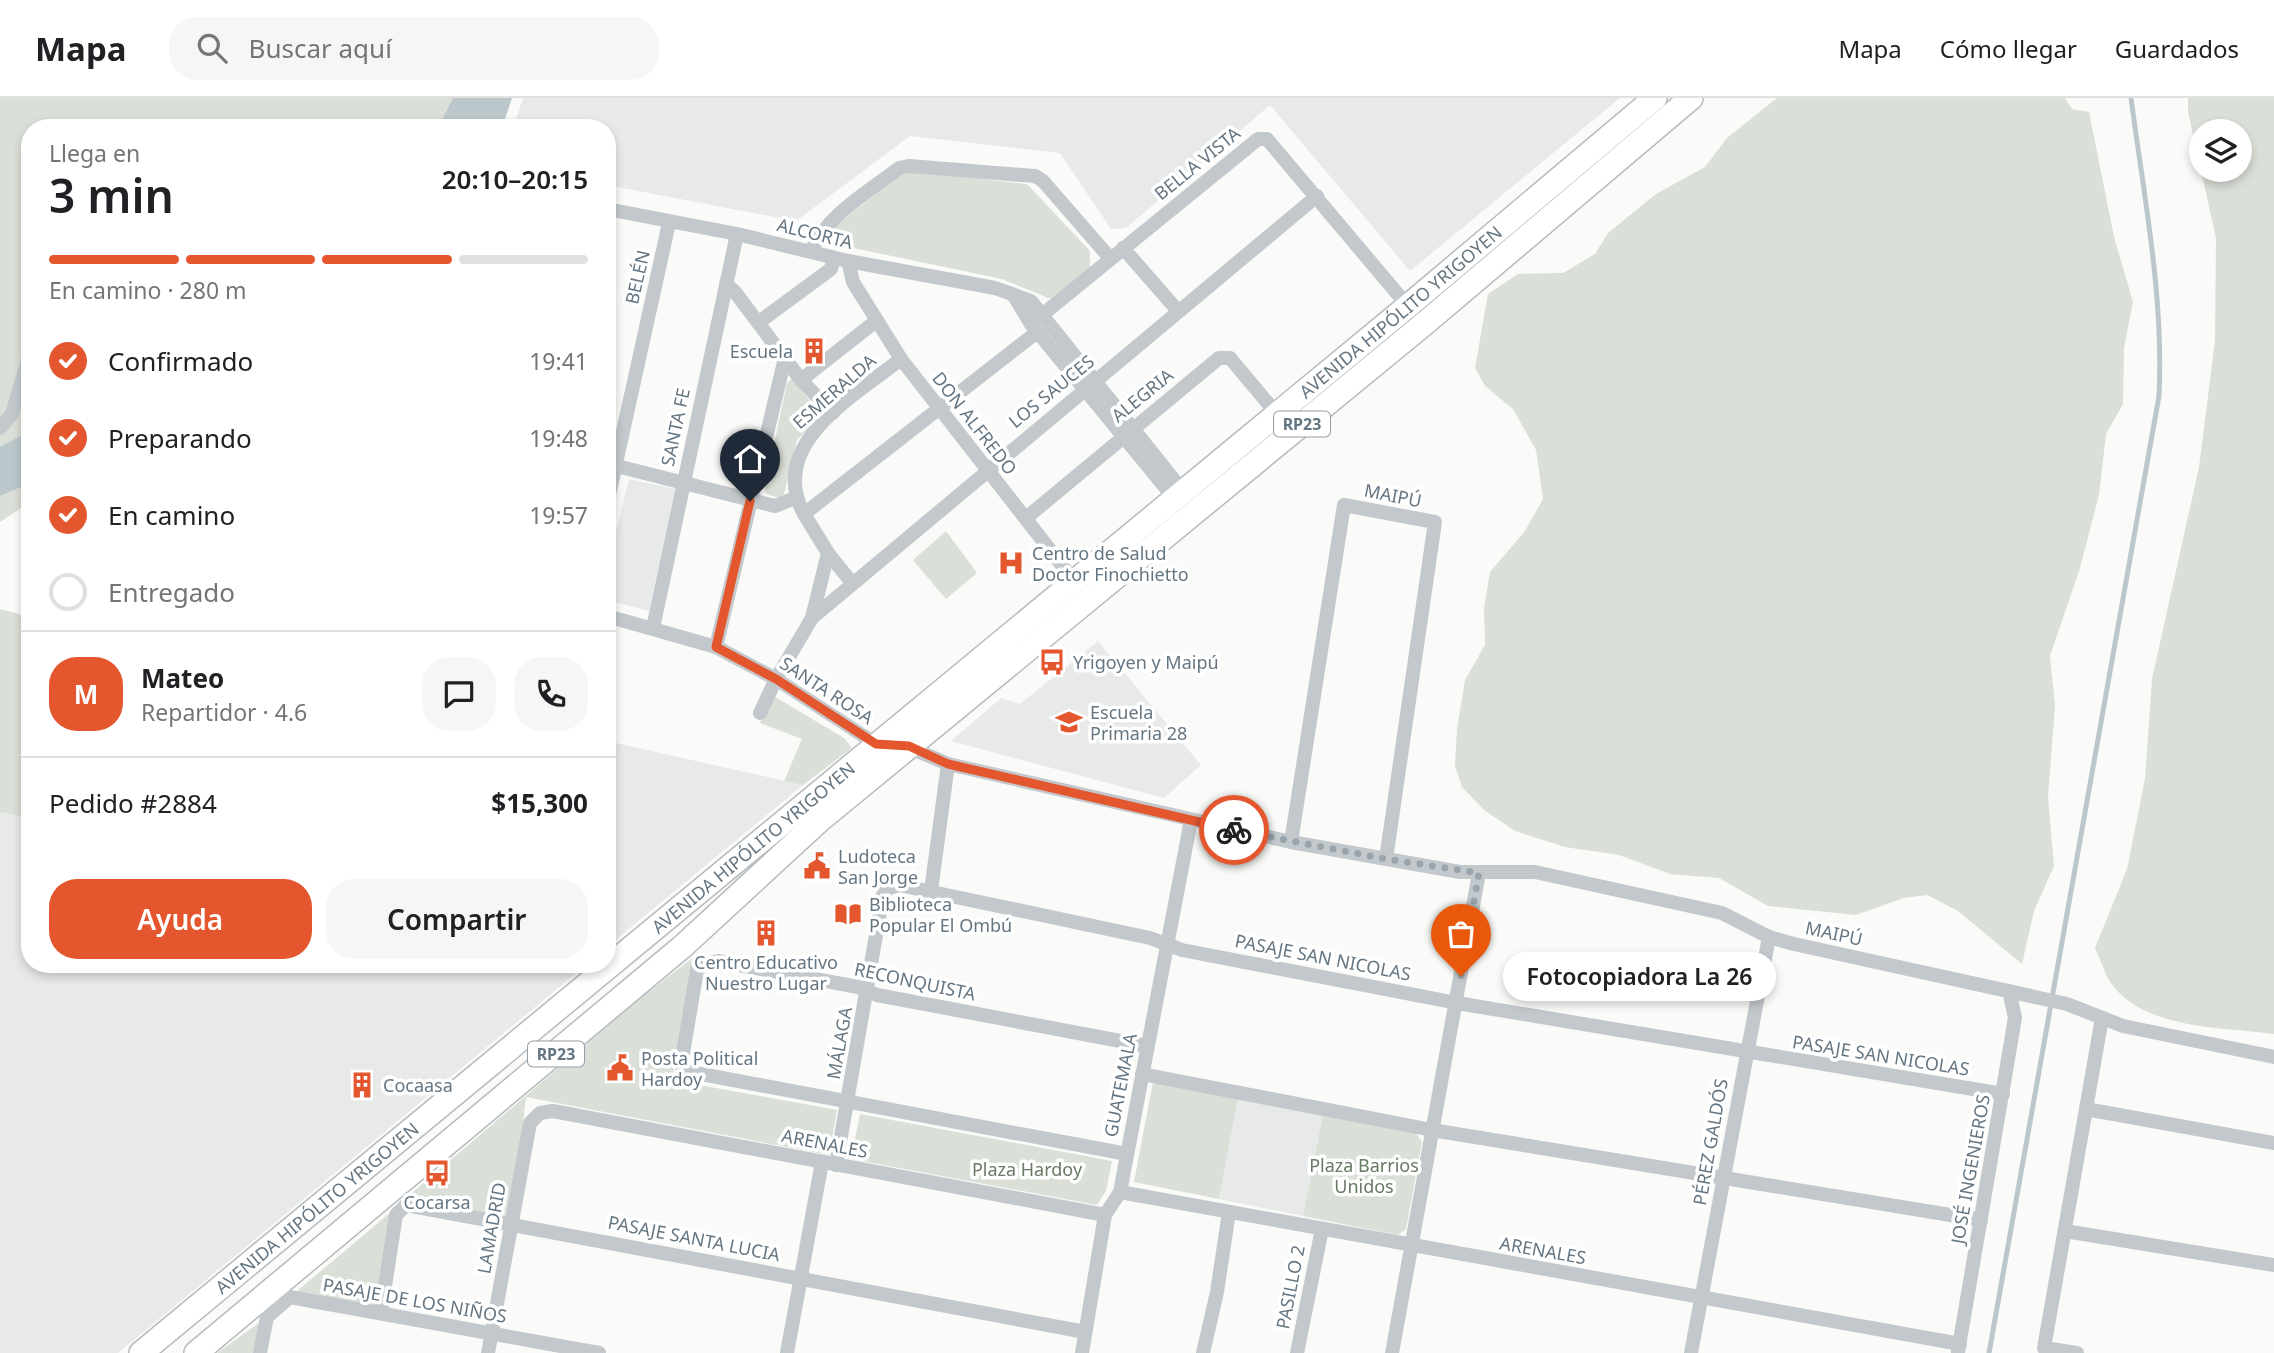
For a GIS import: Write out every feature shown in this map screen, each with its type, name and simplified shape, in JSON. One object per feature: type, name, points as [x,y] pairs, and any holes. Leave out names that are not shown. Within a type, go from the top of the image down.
[{"type":"main road","name":"AVENIDA HIPÓLITO YRIGOYEN","points":[[196,1353],[660,966],[783,852],[909,746],[1082,590],[1178,494],[1408,306],[1655,98]]},
{"type":"main road","name":"AVENIDA HIPÓLITO YRIGOYEN","points":[[616,963],[876,744],[1082,590],[1424,324],[1691,98]]},
{"type":"main road","points":[[641,942],[660,966]]},
{"type":"main road","name":"AVENIDA HIPÓLITO YRIGOYEN","points":[[141,1353],[603,973]]},
{"type":"main road","points":[[359,1175],[380,1200]]},
{"type":"street","name":"BELLA VISTA","points":[[804,514],[1032,336],[1038,325],[1110,258],[1258,139],[1267,139],[1424,324]]},
{"type":"street","points":[[810,251],[824,226],[899,168],[909,166],[1035,176],[1043,181],[1110,258]]},
{"type":"street","name":"LOS SAUCES","points":[[812,618],[1317,196]]},
{"type":"street","name":"ALCORTA","points":[[616,211],[737,234],[841,260],[995,288],[1031,301],[1038,325],[1178,494]]},
{"type":"street","name":"BELÉN","points":[[616,444],[669,223]]},
{"type":"street","name":"SANTA FE","points":[[653,628],[737,234]]},
{"type":"street","points":[[1123,248],[1178,312]]},
{"type":"street","points":[[759,322],[841,260]]},
{"type":"street","name":"DON ALFREDO","points":[[841,260],[901,359],[1082,590]]},
{"type":"street","points":[[726,285],[759,322],[802,380],[833,413]]},
{"type":"street","points":[[802,380],[876,321]]},
{"type":"street","name":"ALEGRIA","points":[[1026,518],[1224,356],[1230,358],[1277,414]]},
{"type":"street","points":[[716,647],[785,358]]},
{"type":"street","name":"ESMERALDA","points":[[795,498],[793,485],[802,445],[833,413],[901,359]]},
{"type":"street","points":[[0,428],[12,414],[21,384]]},
{"type":"street","points":[[616,466],[775,506],[795,498],[828,553],[852,583]]},
{"type":"street","name":"MAIPÚ","points":[[1291,842],[1344,505],[1435,522],[1386,859]]},
{"type":"street","name":"LOS SAUCES","points":[[760,713],[776,679],[812,618],[828,553]]},
{"type":"street","name":"SANTA ROSA","points":[[616,618],[716,647],[776,679],[876,744],[909,746]]},
{"type":"street","name":"MAIPÚ","points":[[909,746],[948,764],[1291,842],[1479,873],[1535,872],[1722,914],[1769,937],[2067,1004],[2123,1027],[2274,1057]]},
{"type":"street","points":[[931,891],[948,764]]},
{"type":"street","name":"GUATEMALA","points":[[1082,1353],[1105,1215],[1120,1192],[1191,820]]},
{"type":"street","points":[[1392,1353],[1479,873]]},
{"type":"street","name":"PASAJE SAN NICOLAS","points":[[889,888],[899,885],[931,891],[1166,944],[1182,950],[1457,1003],[2003,1094]]},
{"type":"street","name":"MÁLAGA","points":[[786,1353],[800,1278],[847,1103],[883,895],[889,888]]},
{"type":"street","name":"PÉREZ GALDÓS","points":[[1691,1353],[1745,1053],[1769,937]]},
{"type":"street","name":"RECONQUISTA","points":[[847,1103],[685,1071],[681,1065],[697,970],[703,964],[718,961],[1147,1046]]},
{"type":"street","name":"JOSÉ INGENIEROS","points":[[1959,1349],[2014,1017],[2009,991]]},
{"type":"street","points":[[2077,1353],[2044,1348],[2102,1018]]},
{"type":"street","points":[[1142,1074],[1432,1130],[1724,1175],[1981,1220]]},
{"type":"street","points":[[847,1103],[1127,1154]]},
{"type":"street","points":[[2086,1109],[2274,1143]]},
{"type":"street","name":"ARENALES","points":[[540,1113],[553,1111],[1105,1215]]},
{"type":"street","name":"LAMADRID","points":[[488,1353],[530,1123],[540,1113]]},
{"type":"street","name":"ARENALES","points":[[1120,1192],[1959,1349]]},
{"type":"street","name":"PASAJE SANTA LUCIA","points":[[381,1312],[396,1215],[400,1208],[415,1205],[1085,1332]]},
{"type":"street","points":[[1203,1353],[1217,1292],[1229,1212]]},
{"type":"street","name":"PASILLO 2","points":[[1297,1353],[1322,1229]]},
{"type":"street","points":[[2065,1231],[2274,1265]]},
{"type":"street","name":"PASAJE DE LOS NIÑOS","points":[[260,1353],[267,1317],[290,1297],[599,1353]]},
{"type":"shaded area","points":[[453,98],[512,98],[505,119],[442,119]]},
{"type":"shaded area","points":[[523,98],[1620,98],[1410,271],[1270,105],[1126,228],[1111,229],[1060,153],[910,136],[796,221],[616,187],[616,119],[516,119]]},
{"type":"shaded area","points":[[21,436],[21,487],[0,496],[0,447]]},
{"type":"shaded area","points":[[629,479],[676,489],[649,611],[616,602],[616,532]]},
{"type":"shaded area","name":"Escuela Primaria 28","points":[[1098,641],[1201,765],[1164,798],[951,741],[1001,698],[1020,704]]},
{"type":"shaded area","points":[[616,743],[803,785],[616,940]]},
{"type":"shaded area","points":[[0,812],[21,816],[21,973],[576,973],[118,1353],[0,1353]]},
{"type":"shaded area","points":[[1238,1098],[1323,1114],[1303,1216],[1219,1199]]},
{"type":"green space","points":[[0,98],[505,98],[497,119],[21,119],[21,508],[0,522]]},
{"type":"green space","points":[[1777,98],[2065,98],[2072,109],[2089,112],[2114,237],[2133,302],[2124,348],[2123,404],[2106,434],[2099,495],[2080,568],[2050,656],[2055,706],[2048,797],[2054,866],[2034,911],[2022,964],[1958,911],[1927,895],[1904,898],[1856,915],[1768,906],[1719,878],[1670,874],[1619,855],[1565,847],[1515,831],[1484,810],[1462,787],[1455,766],[1457,729],[1465,680],[1485,645],[1484,608],[1490,572],[1525,531],[1543,499],[1536,450],[1513,409],[1485,386],[1475,368],[1488,294],[1518,274],[1563,273],[1595,254],[1608,233],[1656,194],[1705,167],[1727,138]]},
{"type":"green space","points":[[2188,98],[2274,98],[2274,1034],[2188,1024],[2147,1012],[2129,1001],[2114,987],[2095,948],[2127,869],[2145,779],[2152,679],[2199,467],[2215,341],[2216,238],[2204,182],[2252,182],[2252,119],[2190,119]]},
{"type":"green space","points":[[916,172],[1027,184],[1090,251],[1090,267],[1056,297],[1048,298],[1002,279],[834,244],[830,233],[834,227],[901,174]]},
{"type":"green space","points":[[792,379],[819,411],[819,417],[797,440],[784,494],[779,498],[766,494],[765,487],[787,383]]},
{"type":"green space","points":[[946,531],[977,573],[946,599],[913,560]]},
{"type":"green space","points":[[0,609],[21,615],[21,816],[0,812]]},
{"type":"green space","points":[[772,695],[844,738],[852,748],[803,785],[784,781],[802,739],[760,723]]},
{"type":"green space","points":[[694,957],[672,1080],[837,1110],[829,1155],[526,1097],[511,1224],[399,1204],[638,1000]]},
{"type":"green space","points":[[1153,1082],[1238,1098],[1219,1199],[1134,1182]]},
{"type":"green space","name":"Plaza Hardoy","points":[[860,1114],[1112,1161],[1106,1191],[1097,1205],[851,1159]]},
{"type":"green space","name":"Plaza Barrios Unidos","points":[[1323,1114],[1416,1133],[1422,1142],[1406,1229],[1398,1235],[1303,1216]]},
{"type":"green space","points":[[397,1207],[381,1312],[290,1297]]},
{"type":"green space","points":[[267,1317],[260,1353],[217,1353]]},
{"type":"waterway","points":[[1989,1353],[2159,396],[2156,284],[2131,98]]},
{"type":"way so far","points":[[1234,830],[1460,872],[1479,873],[1461,976]]},
{"type":"place","name":"Escuela","points":[[814,351]]},
{"type":"place","name":"Centro de Salud Doctor Finochietto","points":[[1011,563]]},
{"type":"place","name":"Yrigoyen y Maipú","points":[[1052,662]]},
{"type":"place","name":"Escuela Primaria 28","points":[[1069,722]]},
{"type":"place","name":"Ludoteca San Jorge","points":[[817,866]]},
{"type":"place","name":"Biblioteca Popular El Ombú","points":[[848,914]]},
{"type":"place","name":"Centro Educativo Nuestro Lugar","points":[[766,933]]},
{"type":"place","name":"Fotocopiadora La 26","points":[[1461,976]]},
{"type":"place","name":"Posta Political Hardoy","points":[[620,1068]]},
{"type":"place","name":"Cocaasa","points":[[362,1085]]},
{"type":"place","name":"Cocarsa","points":[[437,1173]]},
{"type":"route","points":[[750,501],[716,647],[776,679],[876,744],[909,746],[948,764],[1234,830]]}]
